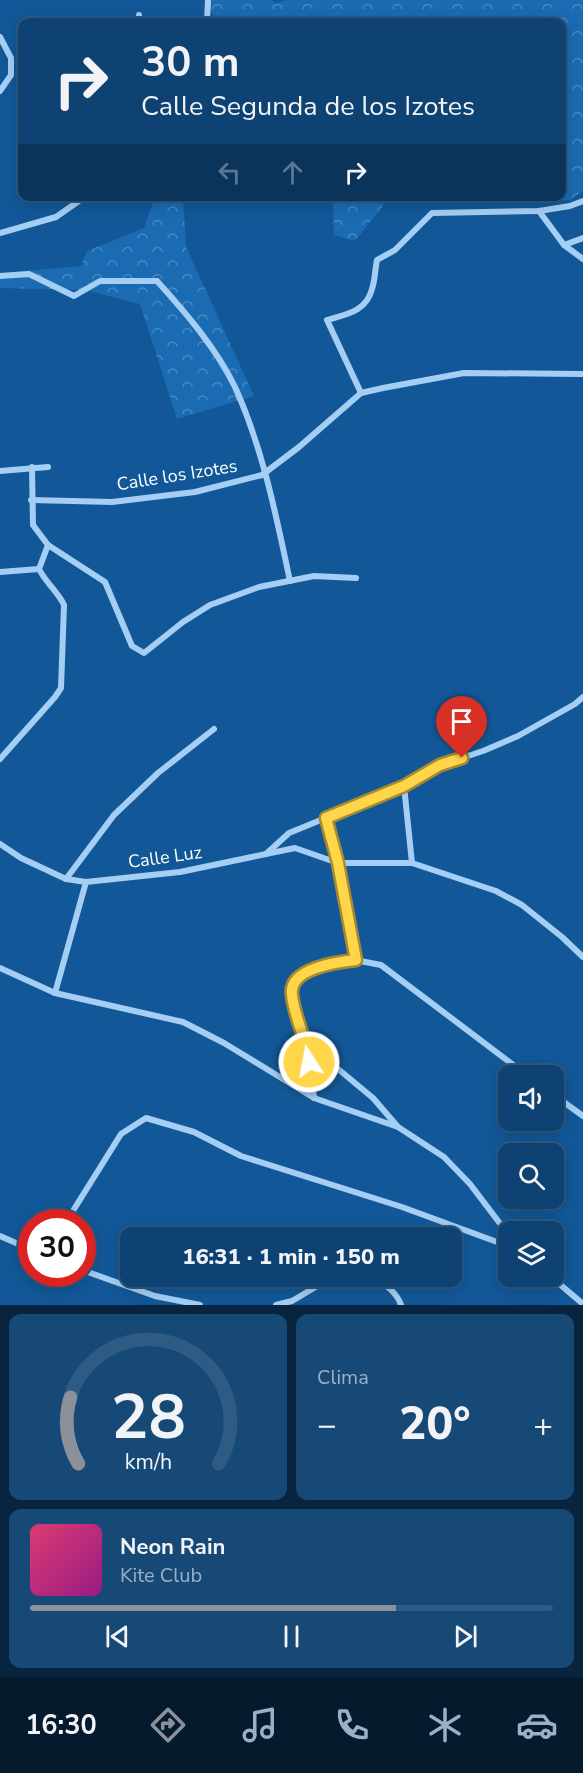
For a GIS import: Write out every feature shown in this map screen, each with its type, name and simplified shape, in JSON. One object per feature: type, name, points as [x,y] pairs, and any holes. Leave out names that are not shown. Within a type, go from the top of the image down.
[{"type":"street","points":[[207,0],[207,18]]},
{"type":"street","points":[[0,37],[11,58],[10,75],[0,91]]},
{"type":"street","points":[[0,233],[56,217],[79,201]]},
{"type":"street","points":[[361,393],[327,320],[358,310],[367,302],[373,288],[377,260],[395,250],[432,213],[539,211],[570,206],[583,201]]},
{"type":"street","points":[[539,211],[564,245],[583,259]]},
{"type":"street","points":[[564,245],[583,238]]},
{"type":"street","points":[[0,276],[29,274],[74,296],[100,281],[157,280],[198,329],[234,387],[266,472],[290,581]]},
{"type":"street","name":"Calle los Izotes","points":[[31,500],[124,500],[195,492],[262,475],[299,447],[361,393],[382,388],[464,374],[583,374]]},
{"type":"street","points":[[32,467],[33,525],[48,545],[105,582],[132,646],[144,653],[183,622],[210,605],[259,587],[314,576],[356,578]]},
{"type":"street","points":[[0,471],[48,467]]},
{"type":"street","points":[[0,759],[56,697],[60,688],[64,605],[61,597],[45,581],[39,569],[48,545]]},
{"type":"street","points":[[0,572],[39,569]]},
{"type":"street","points":[[266,854],[289,833],[404,786],[440,765],[483,752],[575,704],[583,697]]},
{"type":"street","points":[[66,879],[114,815],[158,773],[214,729]]},
{"type":"street","points":[[404,786],[412,863]]},
{"type":"street","points":[[326,818],[338,863],[356,960]]},
{"type":"street","name":"Calle Luz","points":[[0,844],[21,858],[66,879],[86,882],[180,872],[295,848],[338,863],[412,863],[495,891],[522,904],[583,957]]},
{"type":"street","points":[[55,993],[86,882]]},
{"type":"street","points":[[314,1098],[307,1044],[291,992],[294,983],[303,974],[329,963],[356,960],[381,965],[513,1065]]},
{"type":"street","points":[[0,968],[55,993],[183,1022],[314,1098],[398,1127],[444,1157],[470,1184],[498,1221]]},
{"type":"street","points":[[307,1044],[373,1098],[398,1127]]},
{"type":"street","points":[[564,1102],[583,1116]]},
{"type":"street","points":[[74,1209],[121,1134],[146,1118],[194,1132],[241,1156],[402,1207],[498,1242]]},
{"type":"street","points":[[0,1236],[18,1244]]},
{"type":"street","points":[[96,1275],[155,1296],[200,1305]]},
{"type":"street","points":[[276,1305],[292,1301],[316,1287]]},
{"type":"street","points":[[388,1287],[400,1300],[401,1305]]},
{"type":"street","points":[[563,1287],[583,1304]]},
{"type":"green space","points":[[210,0],[272,0],[275,4],[286,0],[583,0],[583,191],[566,200],[566,18],[214,18],[209,7]]},
{"type":"green space","points":[[154,201],[183,201],[186,247],[254,396],[177,419],[140,304],[85,290],[0,288],[0,273],[81,266],[87,251],[144,228]]},
{"type":"green space","points":[[333,201],[387,201],[355,241],[334,235]]},
{"type":"green space","points":[[460,201],[539,201],[477,203]]},
{"type":"route","points":[[309,1062],[307,1044],[291,992],[294,983],[303,974],[329,963],[356,960],[338,863],[326,818],[404,786],[440,765],[462,758]]}]
